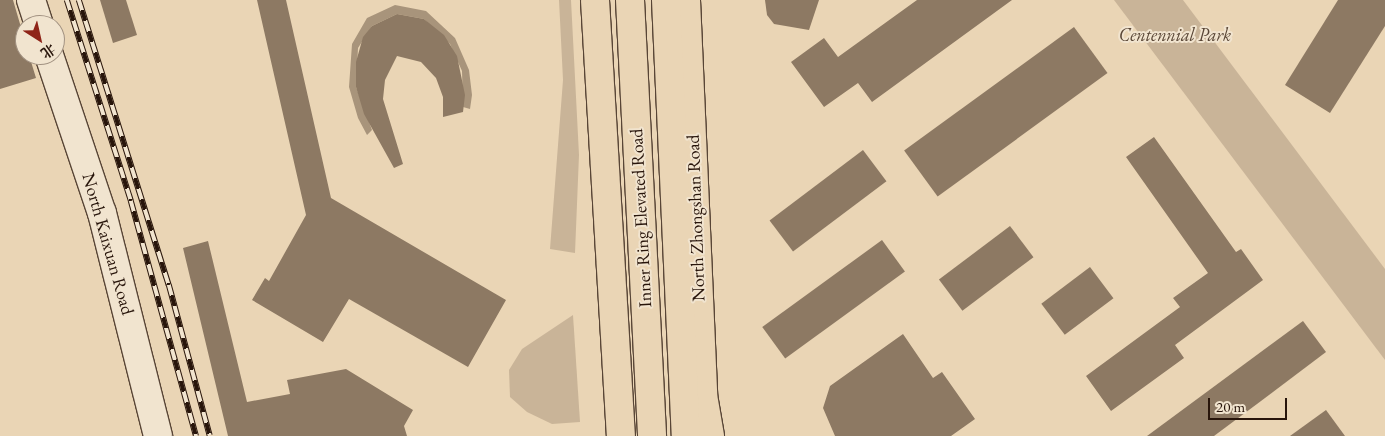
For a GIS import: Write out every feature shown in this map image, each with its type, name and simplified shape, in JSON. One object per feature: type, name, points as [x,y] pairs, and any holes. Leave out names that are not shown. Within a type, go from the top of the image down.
[{"type":"main road","points":[[595,0],[621,436]]},
{"type":"main road","name":"Inner Ring Elevated Road","points":[[630,0],[652,436]]},
{"type":"main road","name":"Inner Ring Elevated Road","points":[[666,0],[686,436]]},
{"type":"main road","points":[[671,102],[676,0]]},
{"type":"main road","name":"North Zhongshan Road","points":[[686,0],[703,395],[710,436]]},
{"type":"street","points":[[31,0],[36,15]]},
{"type":"street","name":"North Kaixuan Road","points":[[52,65],[102,213],[158,436]]},
{"type":"green space","points":[[559,0],[571,0],[579,155],[575,253],[550,249],[563,80]]},
{"type":"green space","name":"Centennial Park","points":[[1114,0],[1183,0],[1385,269],[1385,360]]},
{"type":"green space","points":[[573,315],[580,422],[552,424],[527,412],[510,397],[509,370],[522,349]]},
{"type":"shaded area","points":[[395,5],[426,11],[455,38],[469,70],[472,95],[470,109],[463,107],[462,71],[450,44],[424,19],[397,14],[372,26],[358,48],[356,87],[372,130],[367,135],[358,118],[349,87],[352,44],[367,18]]},
{"type":"building","points":[[0,0],[13,0],[17,15],[15,15],[15,65],[32,65],[36,78],[0,89]]},
{"type":"building","points":[[100,0],[126,0],[137,35],[113,43]]},
{"type":"building","points":[[257,0],[286,0],[331,198],[506,300],[468,367],[349,299],[323,342],[252,300],[265,278],[269,281],[306,215]]},
{"type":"building","points":[[765,0],[819,0],[809,30],[774,24],[767,15]]},
{"type":"building","points":[[917,0],[1012,0],[872,102],[858,83],[824,107],[791,62],[824,38],[838,57]]},
{"type":"building","points":[[1338,0],[1385,0],[1385,26],[1330,113],[1285,85]]},
{"type":"building","points":[[397,14],[424,19],[444,35],[457,56],[465,95],[463,112],[443,117],[443,97],[436,78],[421,62],[397,56],[385,80],[383,99],[403,164],[394,168],[364,114],[356,87],[356,62],[363,37],[372,26]]},
{"type":"building","points":[[1074,27],[1108,73],[938,197],[904,150]]},
{"type":"building","points":[[1154,137],[1236,252],[1241,249],[1263,280],[1175,345],[1184,358],[1111,411],[1086,376],[1180,307],[1173,298],[1208,273],[1126,157]]},
{"type":"building","points":[[863,150],[886,181],[793,252],[770,220]]},
{"type":"building","points":[[1010,226],[1033,257],[962,311],[939,280]]},
{"type":"building","points":[[882,240],[905,272],[785,359],[762,327]]},
{"type":"building","points":[[208,241],[247,402],[290,394],[287,380],[346,369],[413,410],[404,426],[407,436],[228,436],[183,248]]},
{"type":"building","points":[[1090,267],[1113,298],[1065,335],[1041,304]]},
{"type":"building","points":[[1303,321],[1326,352],[1214,436],[1147,436]]},
{"type":"building","points":[[903,334],[933,378],[942,372],[975,419],[951,436],[835,436],[823,408],[830,386]]},
{"type":"building","points":[[1326,410],[1345,436],[1290,436]]},
{"type":"railway","points":[[67,0],[131,201],[196,436]]},
{"type":"railway","points":[[79,0],[169,285],[210,436]]}]
